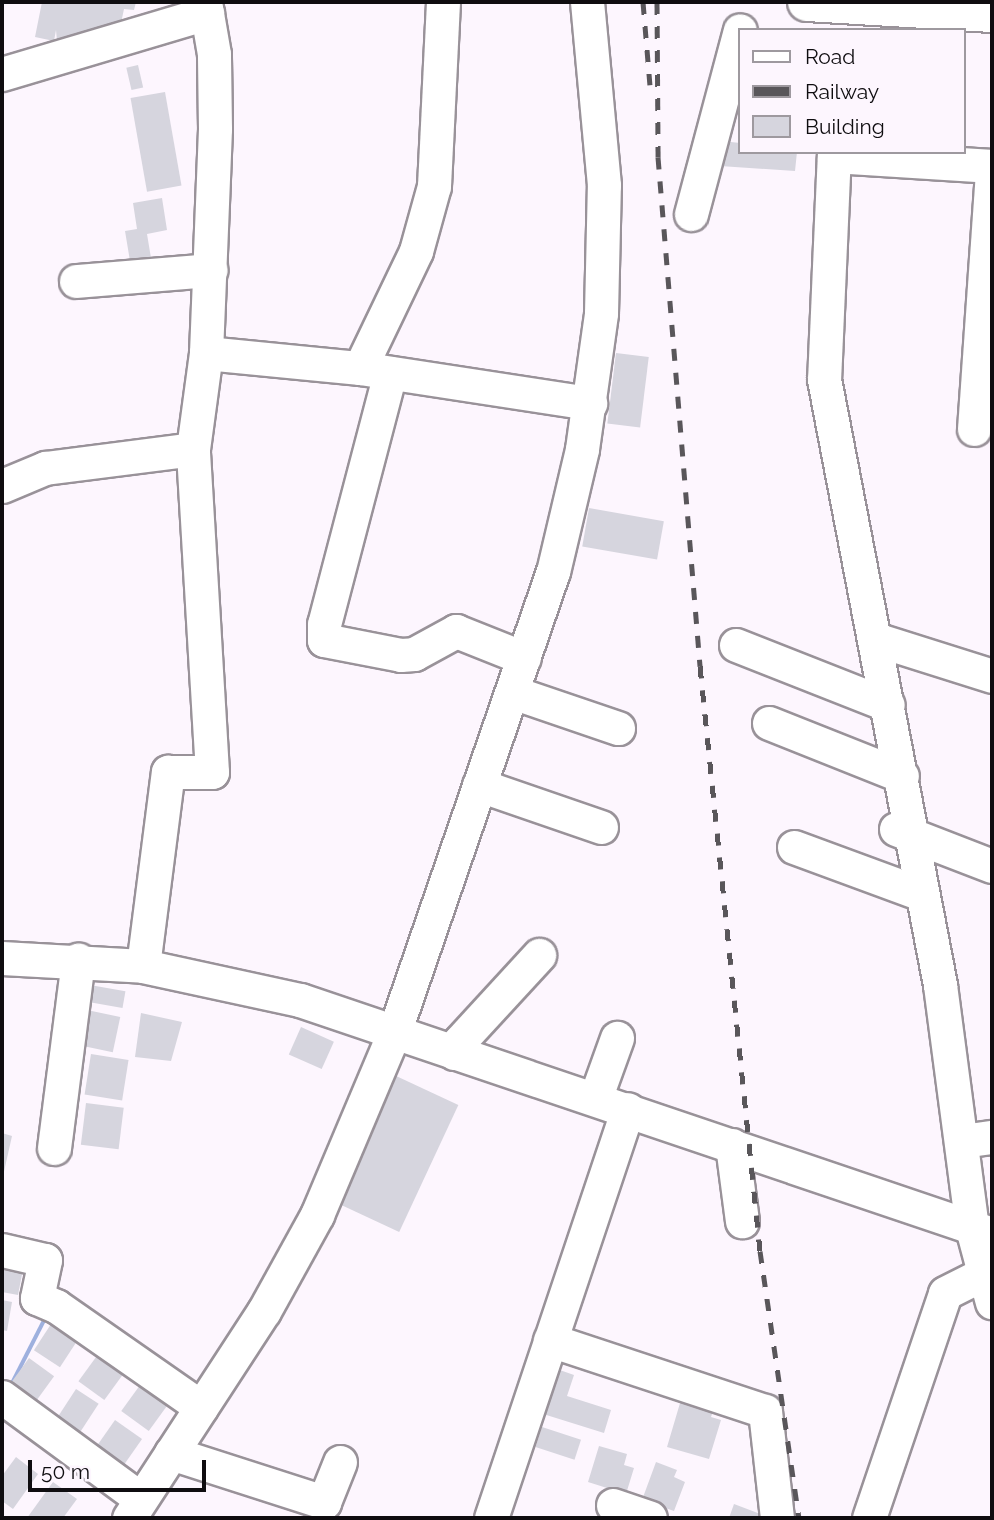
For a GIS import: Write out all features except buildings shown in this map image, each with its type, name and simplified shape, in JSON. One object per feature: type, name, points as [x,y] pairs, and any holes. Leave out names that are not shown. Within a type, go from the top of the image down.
[{"type":"main road","points":[[807,2],[846,17],[992,13]]},
{"type":"street","points":[[443,2],[434,187],[416,251],[375,370],[324,624],[324,640],[401,655],[414,654],[456,631],[524,657]]},
{"type":"street","points":[[2,1397],[141,1511],[171,1453],[264,1311],[317,1215],[394,1032],[524,657],[567,520],[590,403],[601,313],[604,185],[587,2]]},
{"type":"street","points":[[741,28],[748,2]]},
{"type":"street","points":[[2,74],[206,8],[214,54],[211,270],[206,353],[193,449],[212,772],[168,772],[143,966]]},
{"type":"street","points":[[691,214],[738,38]]},
{"type":"street","points":[[869,1518],[945,1293],[987,1289],[977,1139],[922,894],[902,832],[902,776],[824,379],[834,154],[992,168],[974,429]]},
{"type":"street","points":[[76,281],[211,270]]},
{"type":"street","points":[[206,353],[375,370],[590,403]]},
{"type":"street","points":[[2,486],[45,468],[193,449]]},
{"type":"street","points":[[875,639],[992,676]]},
{"type":"street","points":[[736,645],[888,705]]},
{"type":"street","points":[[512,692],[618,728]]},
{"type":"street","points":[[769,723],[902,776]]},
{"type":"street","points":[[479,785],[601,827]]},
{"type":"street","points":[[902,832],[992,866]]},
{"type":"street","points":[[794,847],[922,894]]},
{"type":"street","points":[[454,1053],[460,1041],[539,955]]},
{"type":"street","points":[[2,958],[78,960],[143,966],[287,996],[628,1109],[982,1231]]},
{"type":"street","points":[[54,1148],[78,960]]},
{"type":"street","points":[[595,1099],[617,1038]]},
{"type":"street","points":[[491,1518],[628,1109]]},
{"type":"street","points":[[732,1145],[742,1222]]},
{"type":"street","points":[[2,1250],[45,1260],[37,1298],[56,1306],[201,1407]]},
{"type":"street","points":[[550,1340],[765,1411],[777,1518]]},
{"type":"street","points":[[171,1453],[324,1502],[340,1462]]},
{"type":"street","points":[[613,1505],[650,1518]]},
{"type":"water","points":[[43,1318],[47,1320],[13,1387],[9,1385]]},
{"type":"railway","points":[[643,2],[650,85]]},
{"type":"railway","points":[[657,2],[658,157],[700,666],[760,1251],[799,1518]]}]
